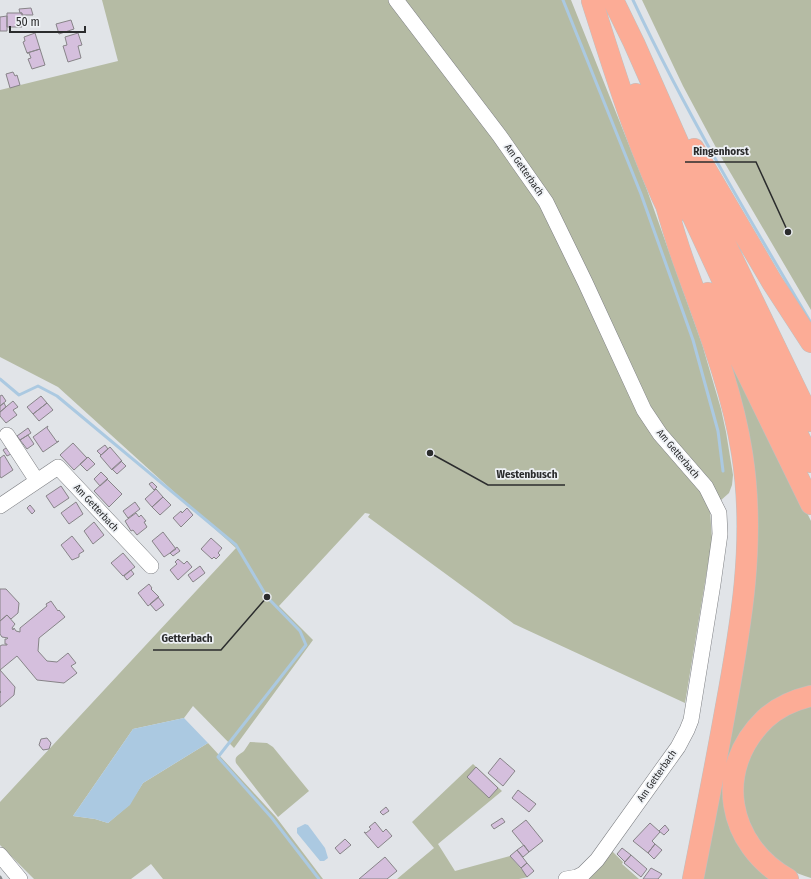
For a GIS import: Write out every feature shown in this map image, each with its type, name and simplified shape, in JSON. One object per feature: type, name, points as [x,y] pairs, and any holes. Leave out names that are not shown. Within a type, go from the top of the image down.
[{"type":"highway","points":[[592,0],[628,110],[666,205],[811,504]]},
{"type":"highway","points":[[592,0],[722,279],[811,462]]},
{"type":"highway","points":[[613,0],[634,43],[696,183],[811,421]]},
{"type":"highway","points":[[634,43],[729,210],[787,306],[811,342]]},
{"type":"highway","points":[[666,205],[685,266],[715,348],[730,398],[742,452],[748,513],[745,589],[739,634],[693,879]]},
{"type":"highway","points":[[788,879],[760,858],[745,837],[736,815],[733,795],[734,778],[738,761],[746,742],[766,718],[792,702],[811,696]]},
{"type":"street","name":"Am Getterbach","points":[[396,0],[499,135],[546,202],[644,410],[660,434],[706,487],[719,513],[720,534],[713,584],[691,720],[687,730],[678,747],[597,860],[583,874],[566,879]]},
{"type":"street","points":[[7,435],[37,481]]},
{"type":"street","name":"Am Getterbach","points":[[0,506],[58,467],[151,566]]},
{"type":"street","points":[[0,855],[20,879]]},
{"type":"green space","points":[[102,0],[571,0],[647,190],[702,344],[721,409],[733,475],[729,493],[710,510],[712,540],[685,703],[514,624],[368,517],[370,514],[365,513],[279,606],[313,640],[234,748],[193,706],[184,718],[133,729],[73,816],[95,819],[108,823],[129,805],[143,783],[208,743],[276,817],[323,879],[163,879],[151,864],[131,879],[34,879],[0,845],[0,802],[236,548],[58,387],[0,357],[0,90],[118,61]]},
{"type":"green space","points":[[642,0],[811,0],[811,310],[720,155],[683,86]]},
{"type":"green space","points":[[727,351],[811,521],[811,687],[772,707],[746,726],[736,741],[726,771],[771,879],[697,879],[747,614]]},
{"type":"green space","points":[[811,706],[811,878],[781,865],[770,857],[765,851],[751,825],[746,810],[744,781],[752,752],[770,727],[789,714]]},
{"type":"green space","points":[[250,742],[267,743],[273,747],[309,791],[278,817],[236,763],[236,757],[244,751]]},
{"type":"green space","points":[[473,764],[502,791],[438,844],[455,871],[510,856],[528,877],[519,879],[397,879],[434,848],[412,822]]},
{"type":"green space","points":[[610,849],[623,862],[622,864],[639,879],[586,879]]},
{"type":"water","points":[[184,718],[208,743],[143,783],[130,805],[108,823],[95,819],[73,816],[133,729]]},
{"type":"water","points":[[305,824],[308,825],[325,848],[328,858],[324,861],[320,861],[297,833],[297,828]]},
{"type":"building","points":[[31,8],[33,15],[22,15],[22,13],[20,13],[19,9]]},
{"type":"building","points":[[7,13],[22,13],[22,27],[7,27]]},
{"type":"building","points":[[7,16],[7,31],[0,31],[0,17]]},
{"type":"building","points":[[71,20],[74,29],[59,34],[56,24]]},
{"type":"building","points":[[35,33],[40,49],[27,53],[23,42],[25,41],[24,37]]},
{"type":"building","points":[[78,33],[82,45],[78,46],[81,58],[68,62],[63,46],[67,45],[65,37]]},
{"type":"building","points":[[40,49],[45,65],[32,69],[28,59],[31,58],[29,53],[27,53]]},
{"type":"building","points":[[13,72],[15,76],[17,75],[20,85],[10,88],[6,74]]},
{"type":"building","points":[[2,395],[6,401],[0,406],[0,396]]},
{"type":"building","points":[[41,396],[47,403],[33,414],[27,407]]},
{"type":"building","points":[[13,401],[18,407],[13,410],[17,415],[6,423],[0,416],[0,412]]},
{"type":"building","points":[[4,403],[6,407],[0,412],[0,406]]},
{"type":"building","points":[[47,403],[53,410],[39,421],[33,414]]},
{"type":"building","points":[[48,426],[47,428],[57,442],[59,441],[43,452],[33,437]]},
{"type":"building","points":[[28,428],[31,433],[20,440],[17,436]]},
{"type":"building","points":[[28,435],[34,444],[27,449],[20,440]]},
{"type":"building","points":[[73,443],[87,458],[74,470],[60,455]]},
{"type":"building","points":[[105,445],[108,449],[101,455],[97,451]]},
{"type":"building","points":[[110,447],[122,461],[112,470],[100,456]]},
{"type":"building","points":[[6,448],[11,454],[7,456],[3,450]]},
{"type":"building","points":[[4,455],[13,470],[1,478],[0,458]]},
{"type":"building","points":[[88,457],[95,464],[87,471],[80,464]]},
{"type":"building","points":[[121,461],[126,466],[117,474],[112,469]]},
{"type":"building","points":[[101,472],[108,479],[100,486],[94,479]]},
{"type":"building","points":[[107,479],[122,494],[109,507],[94,491]]},
{"type":"building","points":[[152,482],[157,487],[154,490],[149,484]]},
{"type":"building","points":[[61,486],[69,498],[54,508],[46,496]]},
{"type":"building","points":[[156,489],[163,497],[152,507],[145,499]]},
{"type":"building","points":[[163,497],[171,505],[160,515],[152,507]]},
{"type":"building","points":[[76,502],[83,514],[69,524],[61,513]]},
{"type":"building","points":[[135,502],[140,509],[128,518],[123,511]]},
{"type":"building","points":[[30,505],[35,511],[32,514],[27,508]]},
{"type":"building","points":[[187,508],[193,515],[181,527],[173,518]]},
{"type":"building","points":[[136,513],[139,517],[141,515],[146,521],[144,522],[147,527],[137,535],[133,530],[131,531],[125,521]]},
{"type":"building","points":[[94,522],[104,535],[93,544],[84,531]]},
{"type":"building","points":[[163,532],[176,549],[164,557],[152,541]]},
{"type":"building","points":[[72,536],[84,551],[79,554],[79,557],[72,560],[61,545]]},
{"type":"building","points":[[211,538],[222,548],[218,553],[220,555],[216,559],[214,557],[212,559],[201,549]]},
{"type":"building","points":[[177,547],[180,551],[173,556],[170,553]]},
{"type":"building","points":[[123,553],[135,567],[123,576],[111,563]]},
{"type":"building","points":[[178,559],[184,564],[187,561],[192,567],[178,580],[170,570],[177,564],[175,562]]},
{"type":"building","points":[[200,566],[205,573],[193,582],[188,575]]},
{"type":"building","points":[[131,570],[134,574],[127,580],[124,576]]},
{"type":"building","points":[[149,584],[152,588],[151,589],[159,597],[148,606],[138,593]]},
{"type":"building","points":[[0,589],[6,589],[19,603],[18,613],[11,619],[7,615],[0,621]]},
{"type":"building","points":[[158,597],[164,605],[156,611],[150,604]]},
{"type":"building","points":[[51,601],[58,611],[59,610],[65,617],[39,638],[38,651],[47,661],[57,662],[68,653],[76,663],[71,666],[77,673],[64,683],[37,680],[17,656],[0,670],[0,646],[7,645],[5,644],[5,639],[8,638],[2,637],[0,634],[0,621],[7,615],[15,624],[12,628],[13,630],[14,628],[16,631],[20,632],[20,628]]},
{"type":"building","points":[[0,670],[15,687],[14,695],[0,707],[1,692]]},
{"type":"building","points":[[47,738],[51,743],[49,749],[43,750],[39,745],[41,739]]},
{"type":"building","points":[[500,758],[515,771],[503,786],[488,773]]},
{"type":"building","points":[[476,767],[498,788],[489,798],[467,777]]},
{"type":"building","points":[[518,790],[536,804],[529,812],[512,798]]},
{"type":"building","points":[[386,807],[389,811],[383,815],[380,812]]},
{"type":"building","points":[[502,818],[505,822],[494,829],[491,825]]},
{"type":"building","points":[[526,820],[543,841],[529,852],[512,831]]},
{"type":"building","points":[[375,822],[383,832],[386,829],[392,836],[378,848],[364,832],[366,833],[371,829],[369,827]]},
{"type":"building","points":[[650,823],[660,832],[652,841],[655,844],[648,853],[633,841]]},
{"type":"building","points":[[665,825],[669,830],[664,835],[659,831]]},
{"type":"building","points":[[345,839],[351,845],[340,854],[335,848]]},
{"type":"building","points":[[655,844],[662,850],[654,859],[648,853]]},
{"type":"building","points":[[524,845],[529,852],[523,857],[517,850]]},
{"type":"building","points":[[622,848],[631,855],[625,862],[617,854]]},
{"type":"building","points":[[517,850],[527,863],[521,868],[510,856]]},
{"type":"building","points":[[631,855],[647,869],[641,877],[624,863]]},
{"type":"building","points":[[385,857],[397,871],[387,879],[359,879]]},
{"type":"building","points":[[527,863],[534,871],[527,877],[521,868]]},
{"type":"building","points":[[651,868],[662,874],[658,879],[643,879]]},
{"type":"waterway","points":[[563,0],[641,194],[693,340],[718,431],[723,471]]},
{"type":"waterway","points":[[633,0],[696,123],[811,323]]},
{"type":"waterway","points":[[0,379],[19,395],[38,386],[57,396],[236,545],[267,597],[300,631],[306,645],[218,757],[272,818],[319,879]]},
{"type":"place","name":"Ringenhorst","points":[[788,232]]},
{"type":"place","name":"Westenbusch","points":[[430,453]]},
{"type":"place","name":"Getterbach","points":[[267,597]]}]
